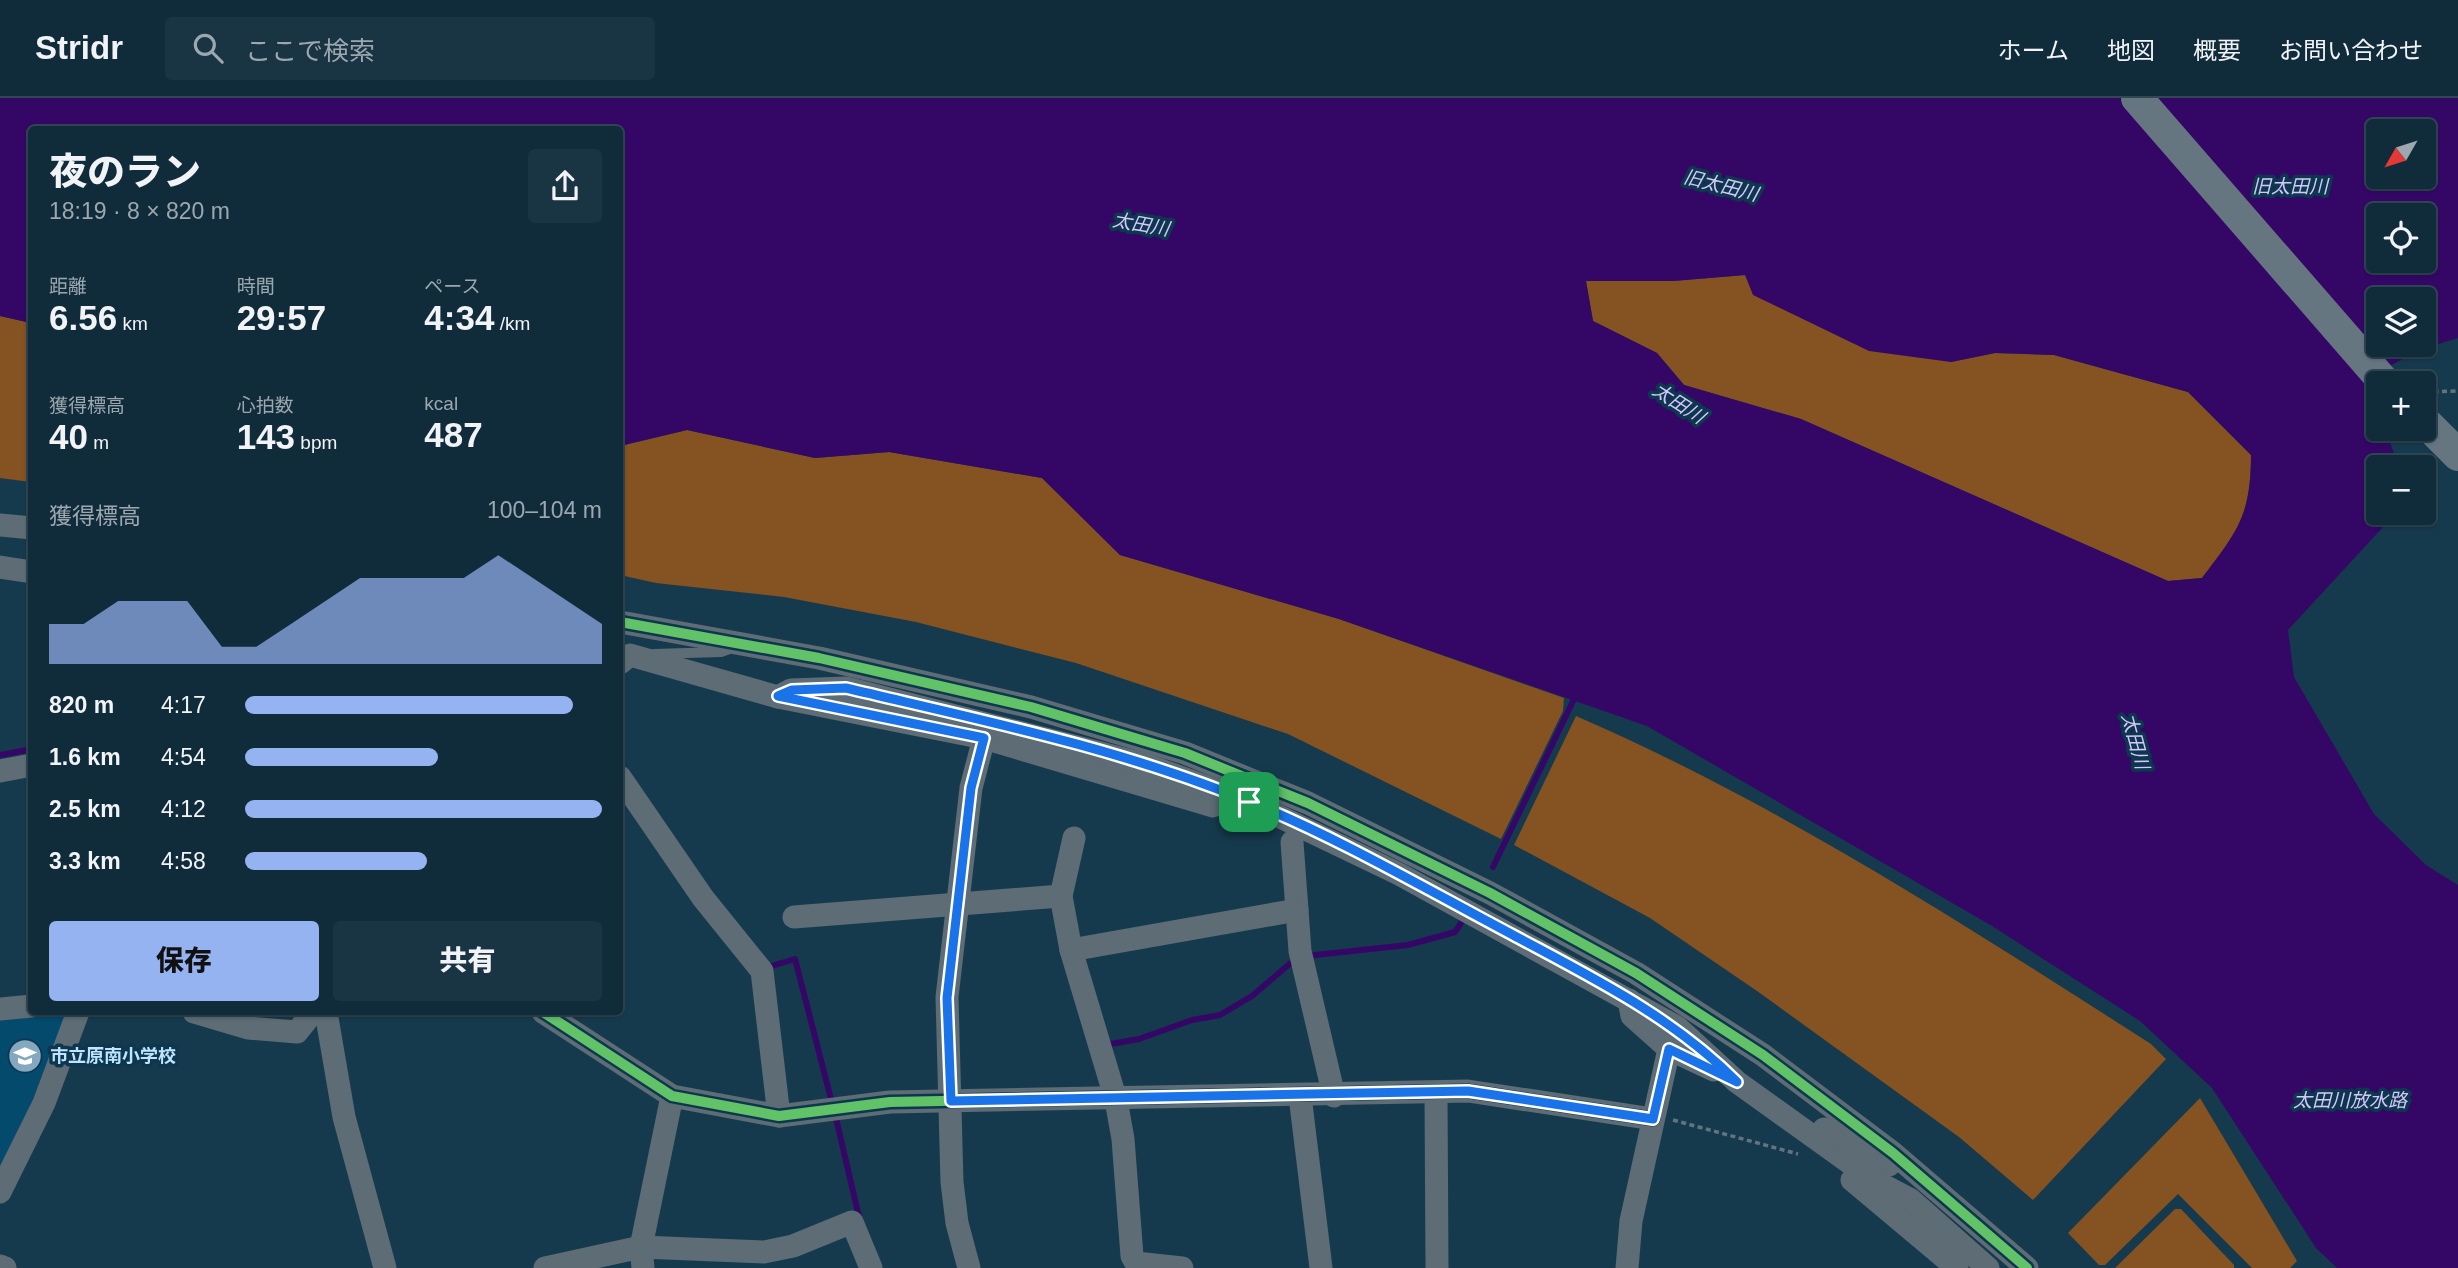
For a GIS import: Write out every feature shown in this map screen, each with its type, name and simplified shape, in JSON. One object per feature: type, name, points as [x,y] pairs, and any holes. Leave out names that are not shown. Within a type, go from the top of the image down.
[{"type":"street","points":[[2137,98],[2373,371]]},
{"type":"street","points":[[2436,433],[2458,455]]},
{"type":"street","points":[[0,524],[28,528]]},
{"type":"street","points":[[0,568],[28,572]]},
{"type":"street","points":[[623,623],[819,658],[1031,707],[1185,753],[1308,803],[1490,893],[1636,973],[1763,1055],[1937,1188],[2027,1268]]},
{"type":"street","points":[[625,659],[778,696],[984,738],[1213,806]]},
{"type":"street","points":[[778,696],[792,690],[846,688],[1147,765],[1249,802],[1374,862],[1676,1027],[1737,1082],[1875,1181],[1911,1200],[1988,1268]]},
{"type":"street","points":[[969,1268],[957,1223],[952,1182],[947,998],[971,788],[984,738]]},
{"type":"street","points":[[0,771],[28,766]]},
{"type":"street","points":[[623,781],[704,898],[762,971],[779,1116]]},
{"type":"street","points":[[1074,838],[1061,897],[1071,950],[1116,1100],[1123,1139],[1132,1256],[1136,1263],[1182,1268]]},
{"type":"street","points":[[1292,842],[1300,951],[1334,1096]]},
{"type":"street","points":[[794,917],[1061,897]]},
{"type":"street","points":[[1071,950],[1297,910]]},
{"type":"street","points":[[1629,1000],[1632,1016],[1669,1049],[1937,1188]]},
{"type":"street","points":[[0,1009],[28,1006]]},
{"type":"street","points":[[0,1192],[44,1103],[77,1015]]},
{"type":"street","points":[[204,1015],[248,1028],[297,1032],[311,1015]]},
{"type":"street","points":[[327,1015],[344,1117],[385,1268]]},
{"type":"street","points":[[547,1015],[672,1096],[779,1116],[890,1102],[1334,1096],[1468,1091],[1654,1117]]},
{"type":"street","points":[[1627,1268],[1631,1221],[1669,1049]]},
{"type":"street","points":[[1436,1093],[1437,1268]]},
{"type":"street","points":[[642,1258],[672,1096]]},
{"type":"street","points":[[1300,1096],[1321,1268]]},
{"type":"street","points":[[1812,1157],[1957,1268]]},
{"type":"street","points":[[1911,1200],[1937,1252],[1974,1268]]},
{"type":"street","points":[[545,1268],[642,1258],[764,1252],[794,1257],[852,1222],[871,1268]]},
{"type":"lane","points":[[625,659],[721,652],[744,644]]},
{"type":"path","points":[[2436,392],[2458,391]]},
{"type":"path","points":[[1654,1117],[1812,1157]]},
{"type":"shaded area","points":[[1745,275],[1951,362],[1995,353],[2054,355],[2188,392],[2251,455],[2248,493],[2240,522],[2202,578],[2168,581],[1801,419],[1684,385],[1657,353],[1593,321],[1586,281],[1673,281]]},
{"type":"shaded area","points":[[0,316],[28,322],[28,482],[0,478]]},
{"type":"shaded area","points":[[687,430],[815,458],[889,452],[1042,478],[1120,555],[1339,619],[1564,698],[1563,711],[1501,839],[1288,734],[1076,663],[916,622],[784,597],[656,583],[623,576],[623,445]]},
{"type":"shaded area","points":[[1576,716],[1725,788],[1870,868],[2151,1044],[2166,1059],[2033,1200],[1959,1137],[1757,991],[1650,918],[1514,845]]},
{"type":"shaded area","name":"市立原南小学校","points":[[0,1013],[66,1015],[33,1099],[0,1167]]},
{"type":"shaded area","points":[[2200,1098],[2297,1261],[2290,1268],[2252,1268],[2178,1194],[2105,1265],[2099,1265],[2068,1233]]},
{"type":"shaded area","points":[[2175,1209],[2181,1209],[2234,1268],[2115,1268]]},
{"type":"water","points":[[0,98],[2458,98],[2458,338],[2436,345],[2436,287],[2366,287],[2366,357],[2407,357],[2380,371],[2366,371],[2366,378],[2363,380],[2366,386],[2366,441],[2389,441],[2395,455],[2366,455],[2366,525],[2385,525],[2288,630],[2294,677],[2374,814],[2426,865],[2458,885],[2458,1268],[2337,1268],[2316,1248],[2212,1088],[2140,1021],[1992,926],[1647,726],[1339,619],[1120,555],[1042,478],[889,452],[815,458],[687,430],[623,445],[623,126],[28,126],[28,322],[0,316]],"holes":[[[1745,275],[1753,295],[1869,351],[1951,362],[1995,353],[2054,355],[2188,392],[2251,455],[2248,493],[2240,522],[2202,578],[2168,581],[1801,419],[1684,385],[1657,353],[1593,321],[1586,281],[1673,281]]]},
{"type":"waterway","points":[[1493,867],[1576,695]]},
{"type":"waterway","points":[[0,755],[28,750]]},
{"type":"waterway","points":[[1306,956],[1408,945],[1455,932],[1461,923]]},
{"type":"waterway","points":[[765,968],[795,959],[832,1103]]},
{"type":"waterway","points":[[1105,1045],[1139,1039],[1192,1020],[1220,1015],[1252,996],[1293,961]]},
{"type":"waterway","points":[[835,1114],[859,1217]]},
{"type":"cycle path","points":[[623,623],[819,658],[1031,707],[1185,753],[1308,803],[1490,893],[1636,973],[1763,1055],[1893,1153],[2027,1268]]},
{"type":"cycle path","points":[[548,1015],[672,1096],[779,1116],[890,1102],[1468,1091],[1653,1119]]},
{"type":"place","name":"市立原南小学校","points":[[25,1056]]},
{"type":"route","points":[[846,688],[989,722],[1147,765],[1249,802],[1399,874],[1578,970],[1676,1027],[1737,1082],[1669,1049],[1653,1119],[1468,1091],[1116,1100],[951,1101],[947,998],[971,788],[984,738],[778,696],[792,690],[846,688]]},
{"type":"water label","name":"旧太田川","points":[[1721,185]]},
{"type":"water label","name":"旧太田川","points":[[2290,186]]},
{"type":"water label","name":"太田川","points":[[1141,224]]},
{"type":"water label","name":"太田川","points":[[1679,403]]},
{"type":"water label","name":"太田川","points":[[2136,741]]},
{"type":"water label","name":"太田川放水路","points":[[2350,1100]]}]
